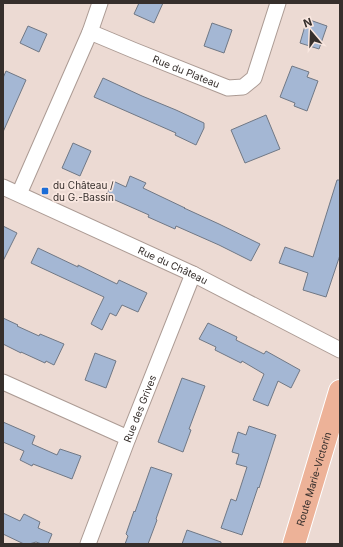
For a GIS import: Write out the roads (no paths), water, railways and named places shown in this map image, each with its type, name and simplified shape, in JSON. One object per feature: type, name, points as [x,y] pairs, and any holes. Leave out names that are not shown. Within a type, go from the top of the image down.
[{"type":"main road","name":"Route Marie-Victorin","points":[[294,544],[340,391]]},
{"type":"street","points":[[19,194],[90,32],[100,3]]},
{"type":"street","name":"Rue du Plateau","points":[[90,32],[228,88],[243,87],[254,78],[278,3]]},
{"type":"street","name":"Rue du Château","points":[[3,186],[193,274],[340,350]]},
{"type":"street","name":"Rue des Grives","points":[[88,544],[193,274]]},
{"type":"street","points":[[3,382],[128,438]]},
{"type":"place","name":"du Château / du G.-Bassin","points":[[45,191]]}]
